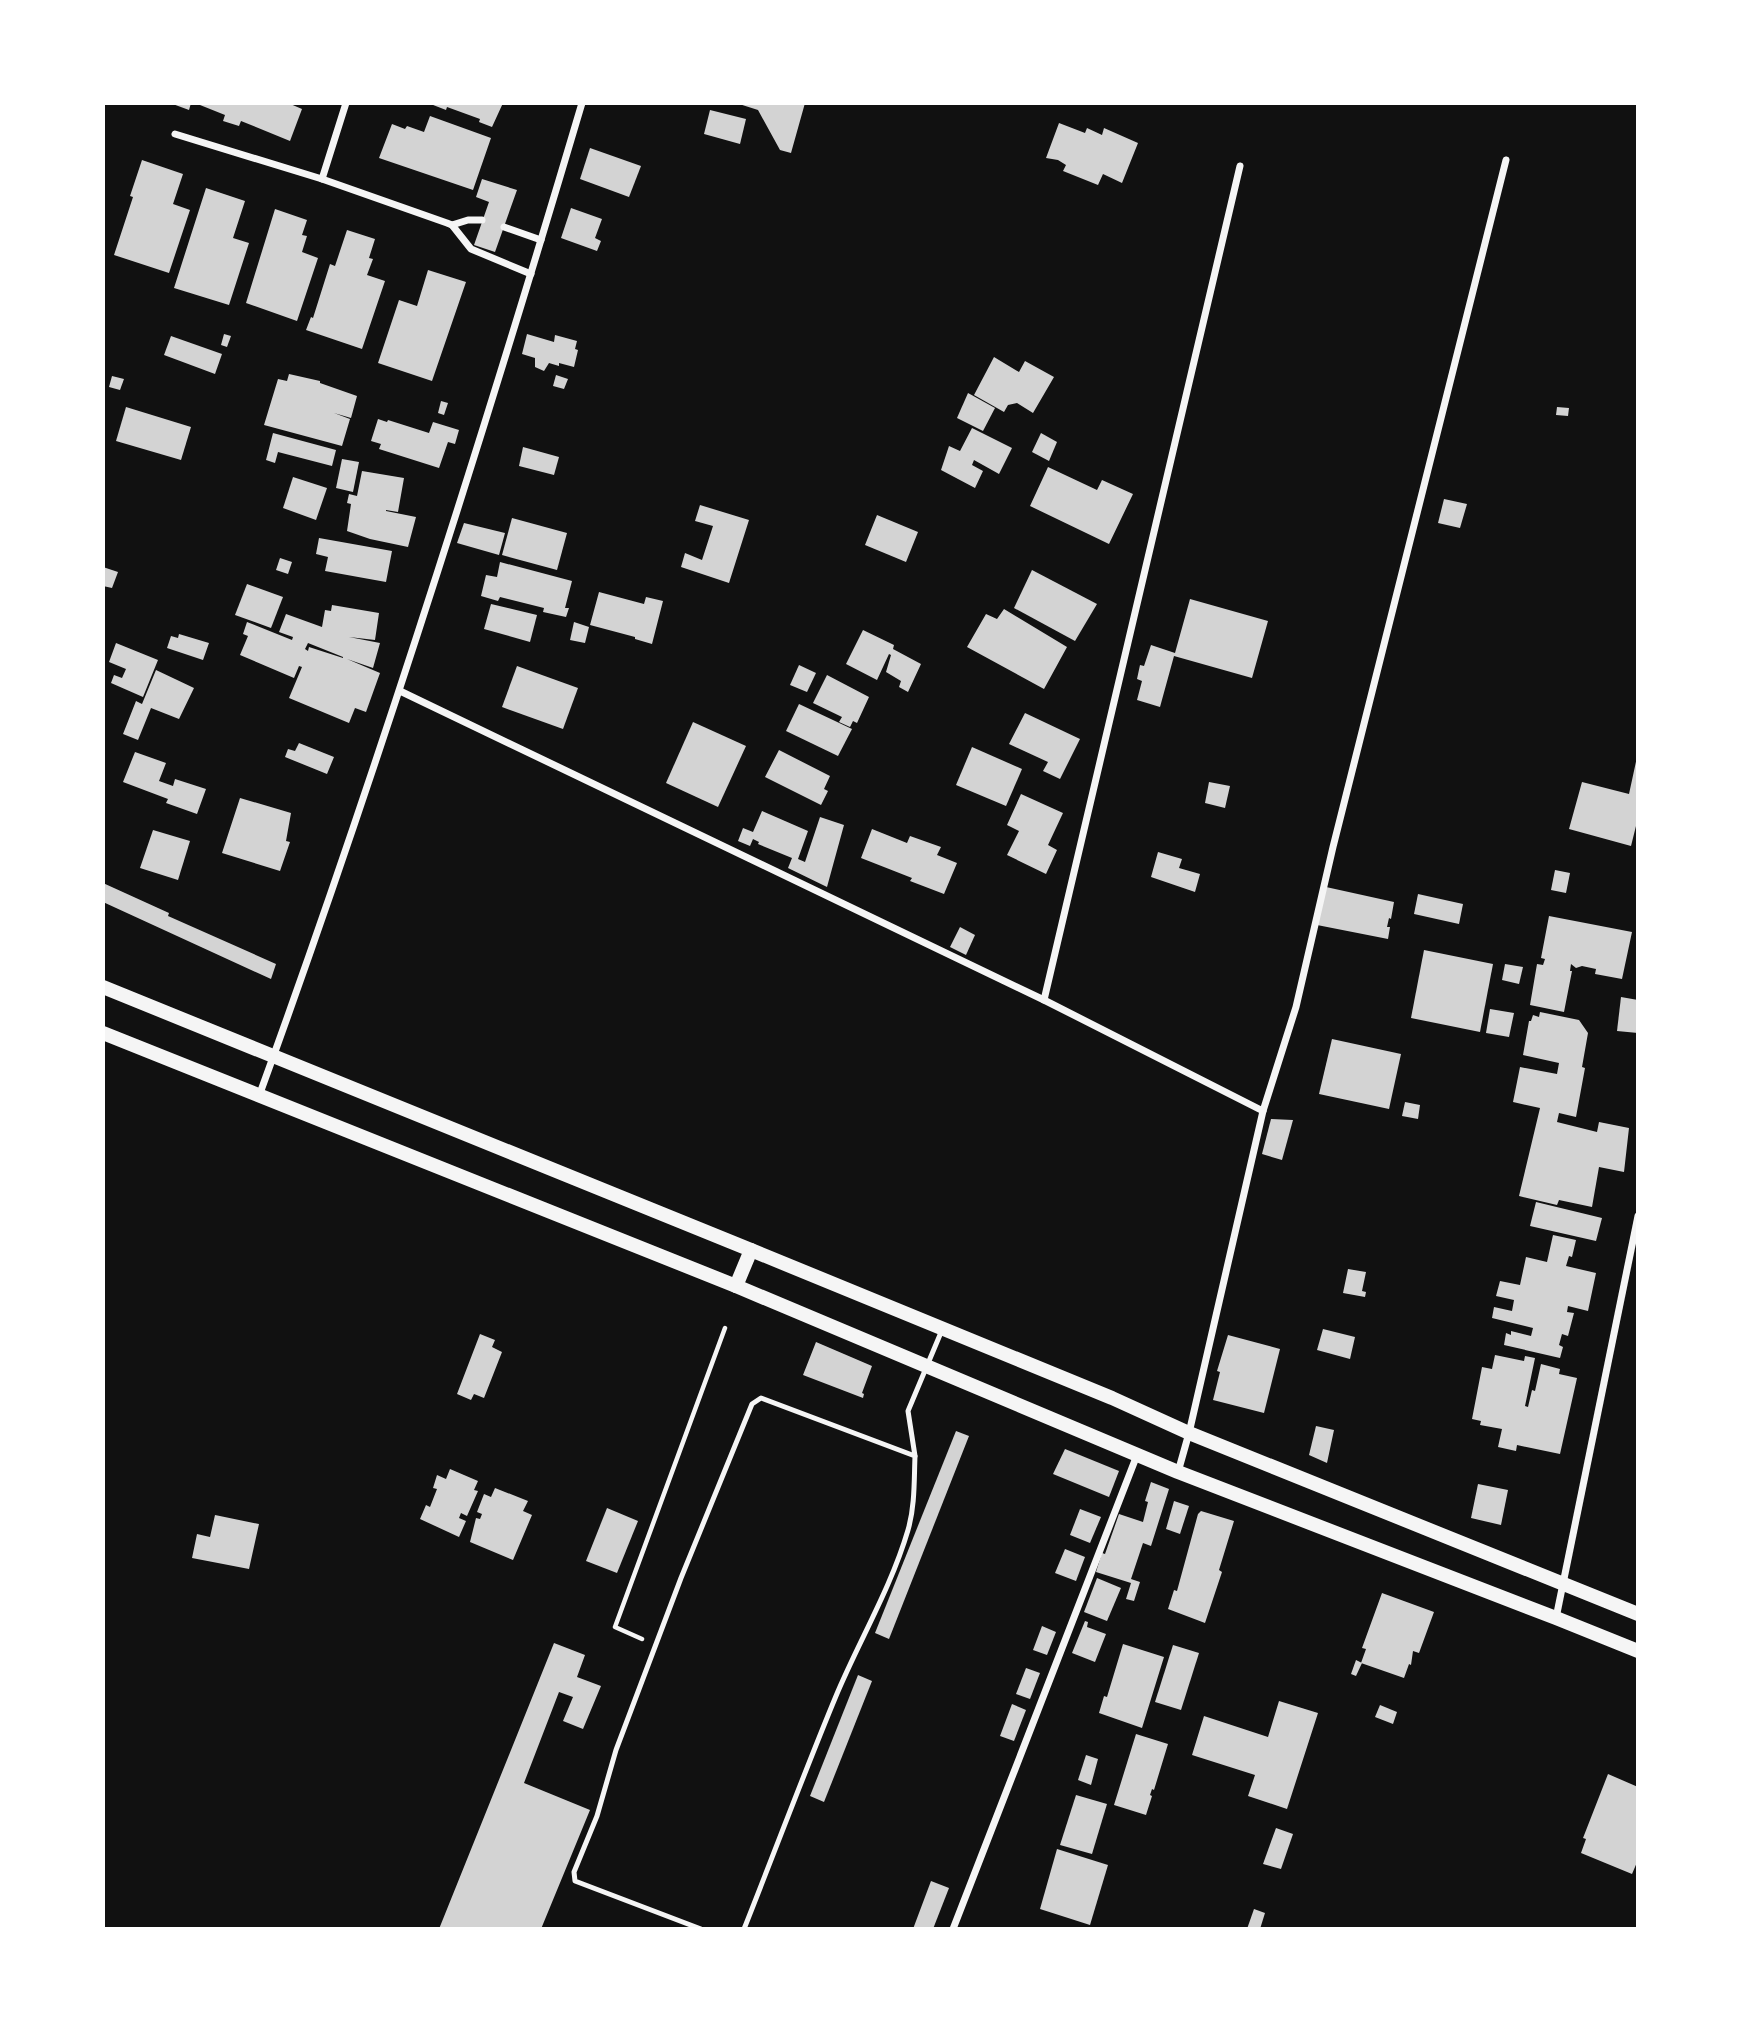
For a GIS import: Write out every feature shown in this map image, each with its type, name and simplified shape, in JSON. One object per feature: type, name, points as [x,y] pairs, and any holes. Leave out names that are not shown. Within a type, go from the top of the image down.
[{"type":"main road","points":[[103,987],[942,1328],[1189,1433],[1638,1614]]},
{"type":"main road","points":[[103,1033],[736,1286],[1178,1472],[1638,1651]]},
{"type":"main road","points":[[736,1286],[751,1250]]},
{"type":"street","points":[[322,179],[346,103]]},
{"type":"street","points":[[259,1096],[400,691],[582,103]]},
{"type":"street","points":[[175,134],[322,179],[452,226],[471,249],[531,274]]},
{"type":"street","points":[[1178,1472],[1263,1111],[1296,1007],[1333,847],[1506,160]]},
{"type":"street","points":[[1044,1000],[1240,166]]},
{"type":"street","points":[[452,226],[468,220],[482,220]]},
{"type":"street","points":[[504,227],[541,240]]},
{"type":"street","points":[[400,691],[1044,1000],[1263,1111]]},
{"type":"street","points":[[1556,1618],[1638,1216]]},
{"type":"street","points":[[953,1929],[1138,1455]]},
{"type":"lane","points":[[744,1929],[834,1701],[887,1587],[908,1530],[913,1505],[915,1456],[908,1411],[942,1328]]},
{"type":"lane","points":[[701,1929],[573,1878],[597,1816],[616,1750],[752,1404],[761,1398],[774,1401],[915,1456]]},
{"type":"path","points":[[656,1645],[615,1627],[725,1328]]},
{"type":"building","points":[[170,103],[191,103],[189,110]]},
{"type":"building","points":[[195,103],[288,103],[302,109],[290,141],[241,121],[239,126],[223,121],[225,115]]},
{"type":"building","points":[[428,103],[503,103],[492,127],[479,122],[480,119]]},
{"type":"building","points":[[736,103],[805,103],[791,153],[780,150],[758,110]]},
{"type":"building","points":[[710,110],[746,119],[740,144],[704,134]]},
{"type":"building","points":[[430,116],[491,138],[473,190],[379,158],[392,124],[424,132]]},
{"type":"building","points":[[1059,123],[1085,133],[1087,128],[1102,135],[1104,128],[1138,143],[1122,183],[1103,174],[1098,185],[1063,171],[1066,165],[1058,160],[1046,158]]},
{"type":"building","points":[[590,148],[641,166],[629,197],[580,179]]},
{"type":"building","points":[[142,160],[183,174],[173,204],[190,210],[169,273],[114,255]]},
{"type":"building","points":[[482,179],[517,190],[495,252],[474,245],[489,202],[476,197]]},
{"type":"building","points":[[206,188],[245,201],[233,238],[249,243],[229,305],[174,288]]},
{"type":"building","points":[[571,208],[602,219],[595,238],[601,241],[597,251],[561,238]]},
{"type":"building","points":[[275,209],[307,220],[302,235],[307,236],[302,252],[318,258],[297,321],[246,303]]},
{"type":"building","points":[[347,230],[375,239],[369,258],[373,259],[367,275],[385,281],[362,349],[306,330],[311,317],[313,318],[330,264],[335,266]]},
{"type":"building","points":[[428,270],[466,282],[432,381],[378,363],[399,300],[417,306]]},
{"type":"building","points":[[224,334],[231,336],[227,347],[221,345]]},
{"type":"building","points":[[527,334],[554,342],[555,335],[577,341],[574,367],[549,363],[544,371],[535,367],[535,358],[522,354]]},
{"type":"building","points":[[171,336],[222,354],[215,374],[164,355]]},
{"type":"building","points":[[994,357],[1019,372],[1025,361],[1054,377],[1033,413],[1017,403],[1008,405],[1004,412],[974,395]]},
{"type":"building","points":[[289,374],[320,381],[357,396],[351,418],[334,413],[350,419],[342,446],[264,425],[278,379],[287,381]]},
{"type":"building","points":[[556,375],[568,379],[564,389],[553,386]]},
{"type":"building","points":[[112,376],[124,379],[120,390],[109,387]]},
{"type":"building","points":[[968,393],[995,408],[983,431],[957,418]]},
{"type":"building","points":[[441,401],[448,403],[444,415],[438,413]]},
{"type":"building","points":[[126,407],[191,427],[181,460],[116,441]]},
{"type":"building","points":[[1557,407],[1569,408],[1568,416],[1556,415]]},
{"type":"building","points":[[378,419],[429,433],[433,422],[459,430],[455,444],[448,442],[439,468],[379,449],[381,444],[371,441]]},
{"type":"building","points":[[972,428],[1012,448],[999,474],[974,460],[972,465],[983,471],[975,488],[941,470],[949,446],[960,451]]},
{"type":"building","points":[[273,433],[336,450],[332,466],[278,452],[275,463],[266,460]]},
{"type":"building","points":[[1041,433],[1057,442],[1049,461],[1032,452]]},
{"type":"building","points":[[523,447],[559,457],[554,475],[519,466]]},
{"type":"building","points":[[342,459],[359,462],[353,492],[336,488]]},
{"type":"building","points":[[1048,467],[1097,490],[1102,480],[1133,494],[1109,544],[1030,506]]},
{"type":"building","points":[[362,471],[404,478],[398,512],[386,511],[416,517],[408,547],[347,531],[351,504],[347,503],[349,494],[357,496]]},
{"type":"building","points":[[293,477],[327,488],[316,520],[283,508]]},
{"type":"building","points":[[1444,499],[1467,504],[1460,528],[1438,523]]},
{"type":"building","points":[[700,505],[749,520],[729,583],[681,567],[685,553],[702,560],[713,526],[695,521]]},
{"type":"building","points":[[877,515],[918,532],[906,562],[865,545]]},
{"type":"building","points":[[512,518],[567,533],[557,570],[502,555]]},
{"type":"building","points":[[464,523],[505,533],[499,555],[457,543]]},
{"type":"building","points":[[319,538],[392,551],[386,582],[325,571],[328,557],[316,554]]},
{"type":"building","points":[[280,558],[292,562],[288,574],[276,570]]},
{"type":"building","points":[[500,562],[572,581],[565,608],[569,608],[566,617],[543,612],[544,608],[500,597],[498,601],[481,596],[486,575],[497,577]]},
{"type":"building","points":[[103,567],[118,572],[112,588],[103,586]]},
{"type":"building","points":[[1032,570],[1097,604],[1075,641],[1014,608]]},
{"type":"building","points":[[247,584],[283,597],[271,628],[235,615]]},
{"type":"building","points":[[599,592],[644,604],[646,597],[663,601],[652,644],[590,625]]},
{"type":"building","points":[[1190,599],[1268,621],[1252,678],[1174,656],[1160,707],[1137,700],[1142,681],[1137,679],[1140,665],[1144,666],[1151,645],[1175,653]]},
{"type":"building","points":[[491,604],[537,615],[530,642],[484,629]]},
{"type":"building","points":[[332,605],[379,613],[375,640],[349,637],[380,643],[373,668],[347,659],[380,673],[366,712],[355,708],[349,723],[289,698],[302,667],[299,666],[294,678],[240,655],[248,636],[243,634],[247,622],[292,640],[293,637],[279,632],[286,614],[322,627],[325,610],[331,611]],"holes":[[[308,643],[343,657],[309,647],[308,651],[305,649]]]},
{"type":"building","points":[[1004,609],[1067,647],[1044,689],[967,647],[986,614],[997,619]]},
{"type":"building","points":[[574,622],[589,627],[585,643],[570,640]]},
{"type":"building","points":[[863,630],[894,645],[893,649],[921,664],[908,692],[899,687],[901,681],[886,672],[891,655],[889,654],[877,680],[846,664]]},
{"type":"building","points":[[179,634],[209,643],[203,660],[167,648],[171,636],[178,638]]},
{"type":"building","points":[[116,643],[158,660],[143,697],[111,683],[114,675],[122,678],[126,669],[109,662]]},
{"type":"building","points":[[799,665],[816,673],[807,692],[790,685]]},
{"type":"building","points":[[517,666],[578,688],[563,729],[502,707]]},
{"type":"building","points":[[156,670],[194,688],[179,719],[151,708],[138,740],[123,734],[136,701],[142,704]]},
{"type":"building","points":[[827,675],[869,697],[857,723],[853,721],[850,727],[839,722],[842,717],[813,703]]},
{"type":"building","points":[[799,704],[852,729],[838,756],[786,731]]},
{"type":"building","points":[[1025,713],[1080,739],[1060,779],[1043,771],[1048,762],[1009,744]]},
{"type":"building","points":[[693,722],[746,746],[718,807],[666,783]]},
{"type":"building","points":[[299,743],[334,757],[327,774],[285,757],[288,749],[295,751]]},
{"type":"building","points":[[972,747],[1022,769],[1006,806],[956,785]]},
{"type":"building","points":[[779,750],[830,776],[824,789],[828,791],[821,805],[765,777]]},
{"type":"building","points":[[135,752],[166,763],[159,781],[173,786],[175,779],[206,789],[197,814],[166,803],[168,799],[123,782]]},
{"type":"building","points":[[1637,757],[1638,818],[1631,846],[1569,829],[1582,782],[1629,794]]},
{"type":"building","points":[[1209,782],[1230,786],[1225,808],[1205,803]]},
{"type":"building","points":[[1021,794],[1063,813],[1048,845],[1057,850],[1046,874],[1007,855],[1019,831],[1007,825]]},
{"type":"building","points":[[240,798],[291,813],[286,841],[290,842],[280,871],[222,853]]},
{"type":"building","points":[[762,811],[808,831],[798,859],[805,862],[820,817],[844,825],[827,887],[788,868],[792,858],[758,844],[759,842],[753,839],[750,846],[738,841],[743,828],[753,832]]},
{"type":"building","points":[[872,829],[907,843],[910,836],[941,847],[937,855],[957,863],[944,894],[861,858]]},
{"type":"building","points":[[153,830],[190,841],[178,880],[140,868]]},
{"type":"building","points":[[1158,852],[1182,859],[1179,868],[1200,874],[1195,892],[1151,877]]},
{"type":"building","points":[[1555,870],[1570,873],[1566,893],[1551,890]]},
{"type":"building","points":[[103,883],[169,913],[168,916],[276,964],[271,979],[103,902]]},
{"type":"building","points":[[1326,887],[1394,902],[1387,927],[1390,927],[1388,939],[1317,925]]},
{"type":"building","points":[[1418,894],[1463,904],[1459,924],[1414,914]]},
{"type":"building","points":[[1549,916],[1632,932],[1622,979],[1595,974],[1596,969],[1582,966],[1576,968],[1571,964],[1564,1012],[1530,1005],[1537,964],[1543,965],[1545,959],[1541,958]]},
{"type":"building","points":[[960,927],[975,935],[966,955],[950,947]]},
{"type":"building","points":[[1424,950],[1493,964],[1480,1032],[1411,1018]]},
{"type":"building","points":[[1505,964],[1523,967],[1519,984],[1502,980]]},
{"type":"building","points":[[1621,997],[1638,1000],[1638,1033],[1617,1031]]},
{"type":"building","points":[[1490,1009],[1514,1013],[1509,1037],[1486,1033]]},
{"type":"building","points":[[1540,1012],[1579,1020],[1588,1033],[1576,1117],[1559,1113],[1557,1122],[1597,1132],[1599,1122],[1629,1128],[1624,1172],[1599,1167],[1592,1207],[1559,1200],[1557,1205],[1519,1196],[1540,1108],[1513,1102],[1520,1067],[1557,1074],[1559,1063],[1523,1055],[1529,1021],[1533,1015],[1539,1017]]},
{"type":"building","points":[[1332,1039],[1401,1054],[1389,1109],[1319,1094]]},
{"type":"building","points":[[1405,1102],[1420,1105],[1418,1119],[1402,1116]]},
{"type":"building","points":[[1271,1119],[1293,1120],[1282,1160],[1262,1154]]},
{"type":"building","points":[[1536,1202],[1602,1218],[1596,1241],[1530,1226]]},
{"type":"building","points":[[1553,1235],[1576,1240],[1572,1257],[1569,1256],[1566,1266],[1596,1273],[1588,1311],[1568,1306],[1567,1312],[1574,1313],[1568,1336],[1562,1334],[1560,1358],[1504,1345],[1506,1333],[1511,1335],[1511,1331],[1531,1336],[1533,1328],[1492,1318],[1494,1307],[1512,1311],[1514,1300],[1496,1296],[1500,1281],[1520,1285],[1526,1257],[1547,1262]]},
{"type":"building","points":[[1348,1269],[1366,1272],[1362,1291],[1366,1292],[1365,1297],[1343,1293]]},
{"type":"building","points":[[1323,1329],[1355,1337],[1350,1359],[1317,1350]]},
{"type":"building","points":[[480,1334],[495,1340],[492,1347],[502,1352],[484,1398],[474,1394],[471,1400],[457,1394]]},
{"type":"building","points":[[1228,1335],[1280,1349],[1264,1413],[1213,1400],[1220,1372],[1217,1371]]},
{"type":"building","points":[[816,1342],[872,1366],[862,1393],[863,1398],[803,1375]]},
{"type":"building","points":[[1495,1355],[1524,1361],[1525,1356],[1535,1358],[1525,1406],[1528,1407],[1541,1364],[1560,1369],[1559,1374],[1577,1378],[1560,1454],[1517,1445],[1516,1451],[1498,1447],[1502,1429],[1480,1425],[1481,1421],[1472,1419],[1482,1367],[1492,1369]]},
{"type":"building","points":[[1316,1426],[1334,1430],[1327,1463],[1309,1455]]},
{"type":"building","points":[[956,1431],[969,1436],[889,1639],[875,1633]]},
{"type":"building","points":[[1065,1449],[1119,1471],[1109,1497],[1053,1474]]},
{"type":"building","points":[[450,1469],[478,1481],[474,1490],[478,1491],[467,1516],[461,1513],[459,1518],[466,1521],[459,1537],[420,1519],[426,1505],[430,1507],[437,1489],[433,1488],[437,1475],[446,1479]]},
{"type":"building","points":[[1151,1482],[1169,1489],[1151,1546],[1143,1543],[1131,1579],[1140,1582],[1134,1601],[1126,1599],[1131,1583],[1096,1572],[1119,1514],[1143,1522],[1148,1502],[1145,1501]]},
{"type":"building","points":[[1478,1484],[1508,1490],[1501,1525],[1471,1518]]},
{"type":"building","points":[[495,1488],[528,1501],[523,1511],[532,1515],[513,1560],[470,1542],[476,1518],[480,1519],[482,1514],[477,1512],[484,1494],[491,1497]]},
{"type":"building","points":[[1174,1501],[1189,1506],[1180,1534],[1166,1529]]},
{"type":"building","points":[[607,1508],[638,1521],[617,1573],[586,1561]]},
{"type":"building","points":[[1080,1509],[1101,1517],[1090,1543],[1070,1535]]},
{"type":"building","points":[[1201,1511],[1234,1521],[1219,1570],[1222,1572],[1205,1623],[1168,1609],[1174,1590],[1177,1591]]},
{"type":"building","points":[[215,1515],[259,1524],[249,1569],[192,1558],[197,1534],[210,1537]]},
{"type":"building","points":[[1065,1549],[1085,1557],[1076,1581],[1055,1573]]},
{"type":"building","points":[[1097,1578],[1121,1588],[1107,1621],[1084,1612]]},
{"type":"building","points":[[1382,1593],[1434,1612],[1419,1653],[1413,1651],[1411,1665],[1409,1664],[1404,1678],[1361,1663],[1366,1649],[1362,1648]]},
{"type":"building","points":[[1085,1621],[1088,1622],[1087,1627],[1106,1634],[1095,1662],[1072,1653]]},
{"type":"building","points":[[1042,1626],[1056,1632],[1047,1655],[1033,1650]]},
{"type":"building","points":[[554,1643],[585,1655],[577,1677],[601,1686],[583,1729],[563,1721],[573,1697],[559,1692],[524,1783],[590,1810],[541,1929],[439,1929]]},
{"type":"building","points":[[1123,1644],[1164,1657],[1142,1728],[1099,1713],[1104,1696],[1107,1697]]},
{"type":"building","points":[[1173,1645],[1199,1653],[1181,1710],[1155,1702]]},
{"type":"building","points":[[1356,1660],[1362,1663],[1356,1676],[1351,1674]]},
{"type":"building","points":[[1026,1668],[1040,1673],[1030,1699],[1016,1694]]},
{"type":"building","points":[[858,1675],[872,1681],[824,1802],[810,1796]]},
{"type":"building","points":[[1279,1701],[1318,1713],[1287,1809],[1248,1796],[1255,1775],[1192,1755],[1204,1716],[1268,1737]]},
{"type":"building","points":[[1012,1704],[1026,1710],[1014,1741],[1000,1736]]},
{"type":"building","points":[[1380,1705],[1397,1712],[1393,1724],[1375,1717]]},
{"type":"building","points":[[1136,1734],[1168,1744],[1146,1815],[1114,1805]]},
{"type":"building","points":[[1086,1755],[1098,1759],[1091,1785],[1078,1780]]},
{"type":"building","points":[[1608,1774],[1638,1787],[1638,1860],[1632,1874],[1581,1853],[1586,1839],[1583,1838]]},
{"type":"building","points":[[1076,1795],[1107,1804],[1092,1854],[1060,1845]]},
{"type":"building","points":[[1276,1828],[1293,1834],[1281,1869],[1263,1864]]},
{"type":"building","points":[[1057,1849],[1108,1865],[1090,1925],[1040,1909]]},
{"type":"building","points":[[931,1881],[949,1888],[933,1929],[913,1929]]},
{"type":"building","points":[[1254,1909],[1265,1913],[1260,1929],[1247,1929]]}]
